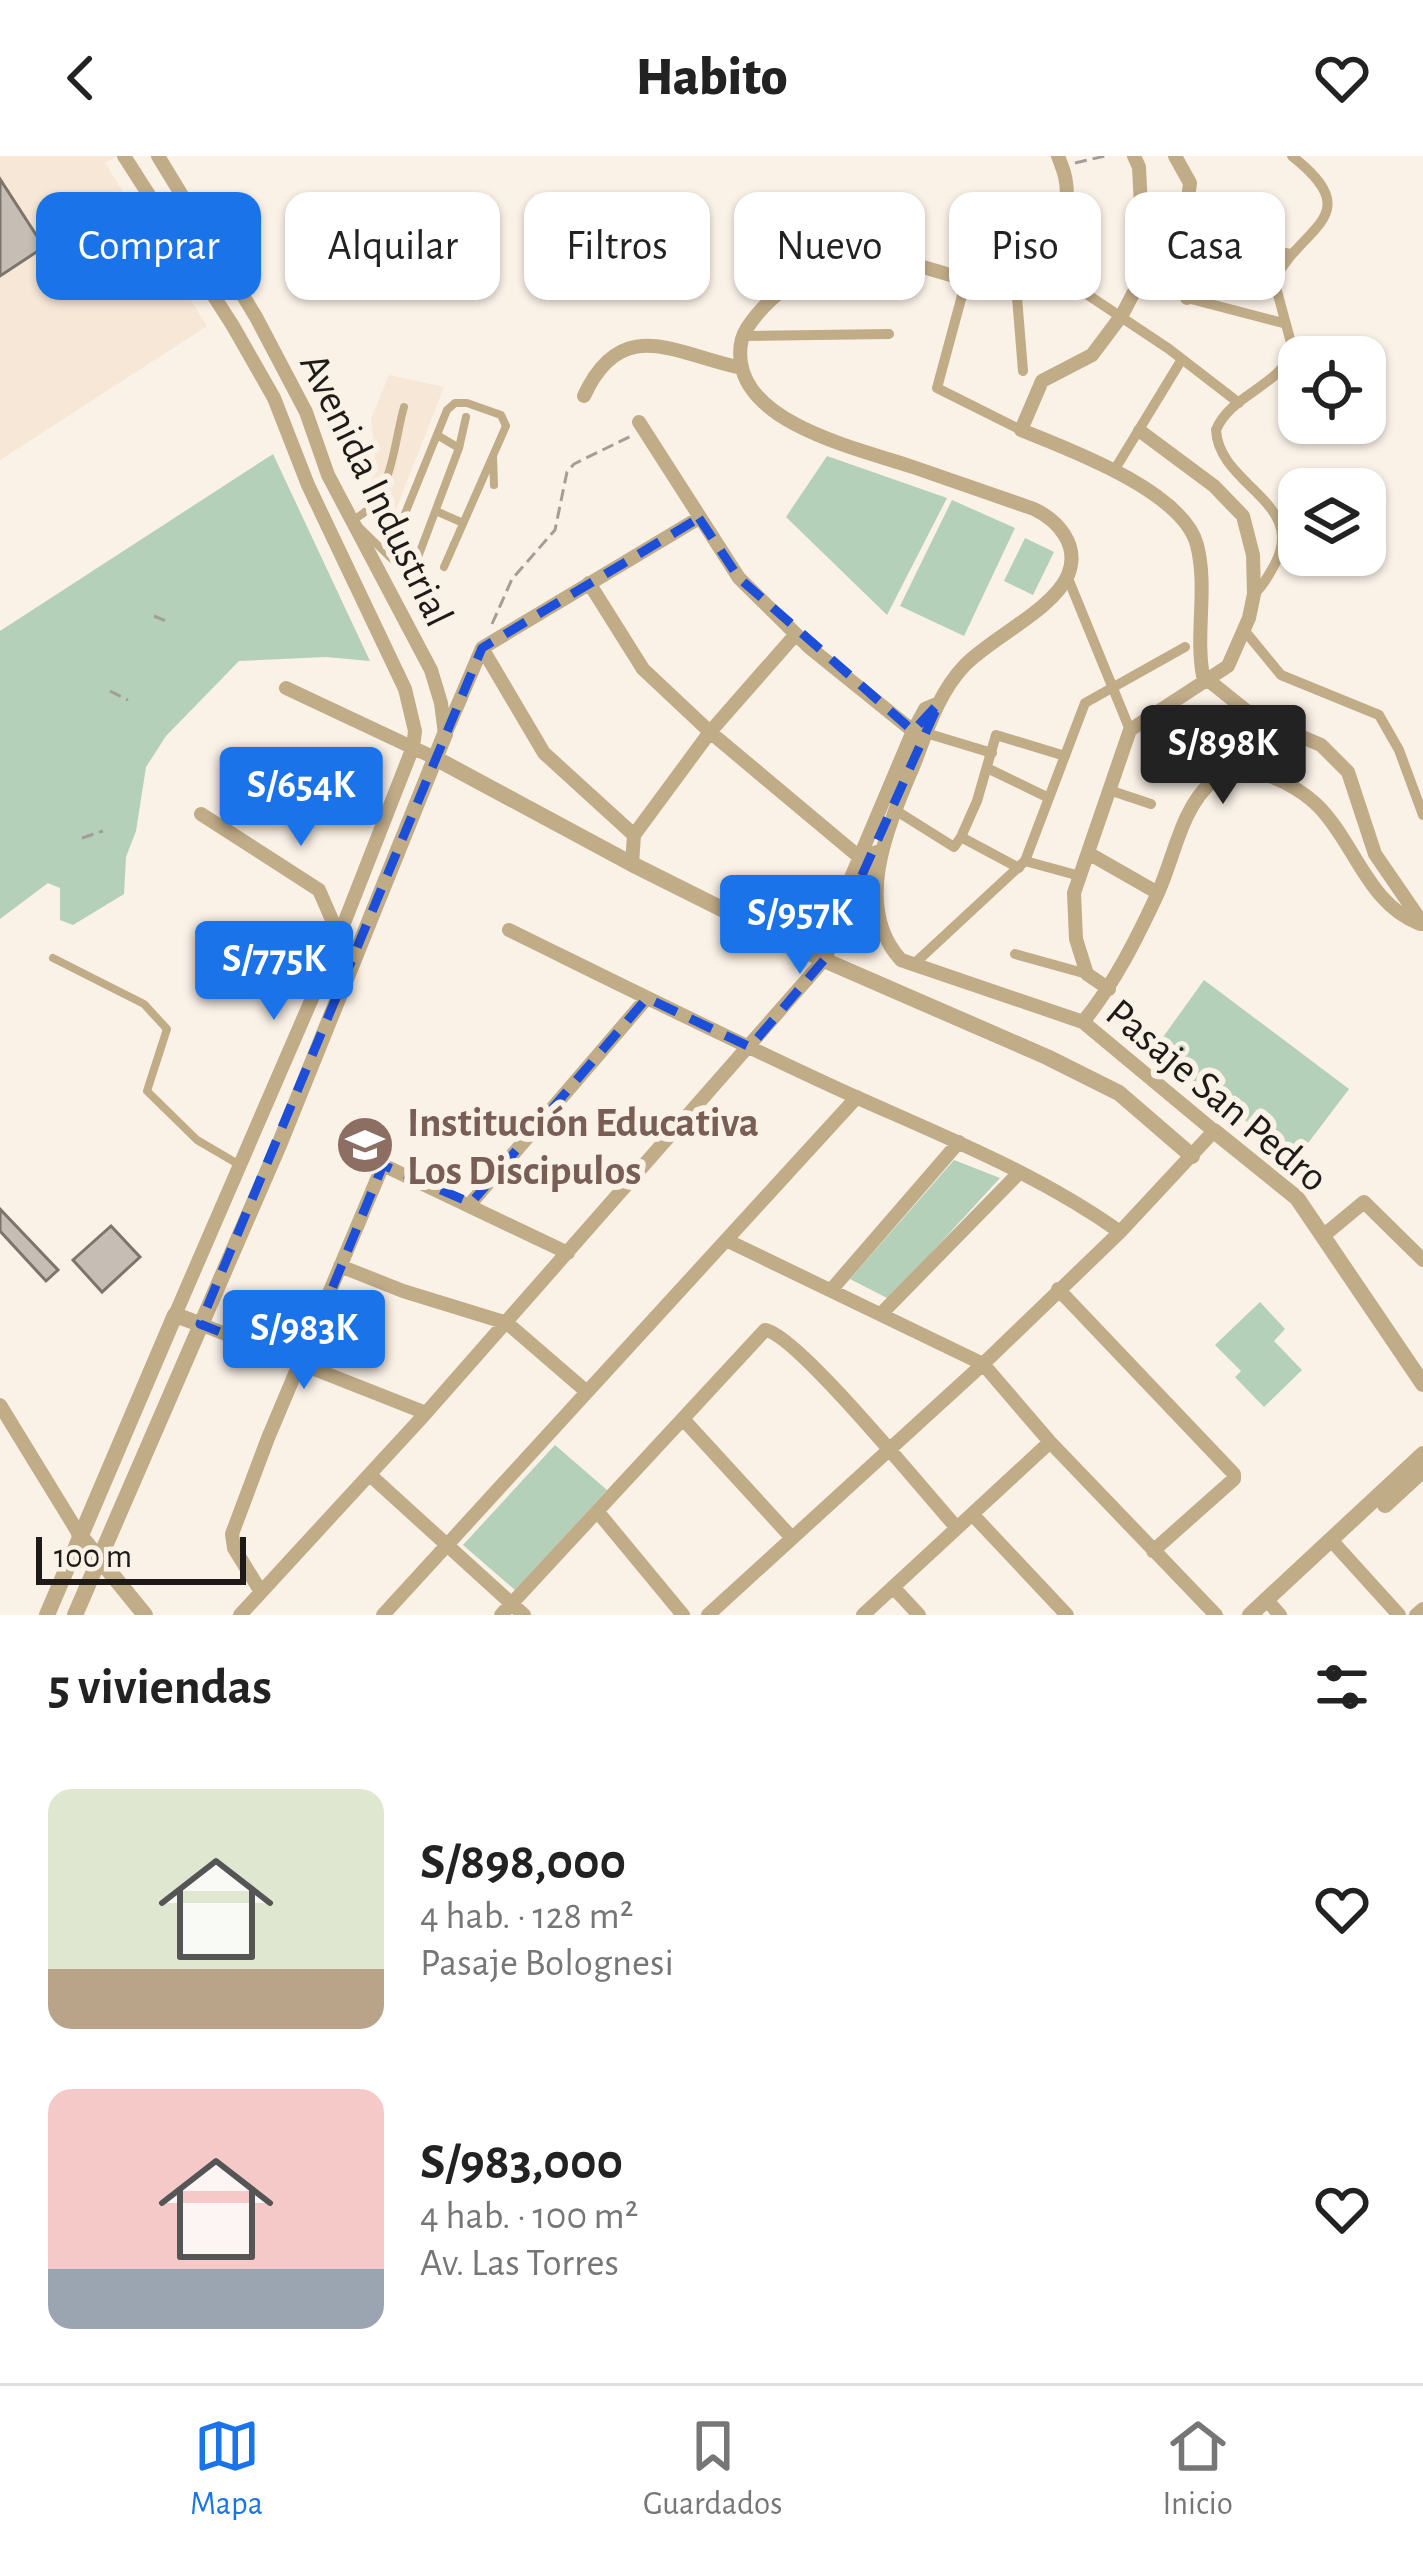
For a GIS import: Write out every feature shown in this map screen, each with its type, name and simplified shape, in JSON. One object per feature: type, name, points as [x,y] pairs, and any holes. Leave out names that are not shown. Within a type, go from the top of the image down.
[{"type":"street","points":[[47,1615],[339,935],[415,731],[405,689],[308,485],[274,398],[124,156]]},
{"type":"street","name":"Avenida Industrial","points":[[158,156],[256,317],[296,393],[328,475],[431,670],[445,734]]},
{"type":"street","points":[[1021,430],[1042,381],[1092,355],[1135,290],[1140,253],[1139,167],[1134,156]]},
{"type":"street","points":[[1174,156],[1190,183],[1189,192]]},
{"type":"street","points":[[1254,594],[1278,560],[1283,527],[1216,439],[1222,416],[1288,362],[1293,342],[1283,322],[1274,280],[1290,254],[1324,222],[1328,207],[1325,188],[1292,156]]},
{"type":"street","points":[[1060,161],[1066,192]]},
{"type":"street","points":[[1285,253],[1290,254]]},
{"type":"street","points":[[949,272],[874,256],[842,260],[788,286],[752,320],[742,336],[742,368],[758,396],[796,424],[1047,515],[1069,545],[1067,576],[1130,730]]},
{"type":"street","points":[[961,300],[937,388],[1115,469],[1190,529],[1199,561],[1201,662],[1206,679],[1253,716],[1321,745],[1348,772],[1375,854],[1423,925]]},
{"type":"street","points":[[1017,300],[1023,371]]},
{"type":"street","points":[[1098,300],[1239,403]]},
{"type":"street","points":[[1195,300],[1283,322]]},
{"type":"street","points":[[742,336],[890,334]]},
{"type":"street","points":[[584,396],[603,362],[617,351],[665,347],[742,368]]},
{"type":"street","points":[[1115,469],[1182,359]]},
{"type":"street","points":[[641,426],[739,578],[796,634],[920,732],[992,753]]},
{"type":"street","points":[[1087,974],[1076,939],[1074,893],[1130,730],[1228,666],[1254,594],[1253,555],[1244,516],[1214,485],[1140,431]]},
{"type":"street","points":[[75,1615],[279,1145],[482,648],[698,518]]},
{"type":"street","points":[[240,1615],[426,1413],[824,960],[889,825],[926,709],[939,703],[970,659],[1046,600],[1067,576]]},
{"type":"street","points":[[589,583],[638,662],[710,732],[858,856]]},
{"type":"street","points":[[1244,630],[1281,675],[1379,716],[1400,750],[1423,815]]},
{"type":"street","points":[[632,864],[634,835],[710,732],[796,634]]},
{"type":"street","points":[[889,825],[878,884],[881,929],[888,946],[914,964],[1022,865],[1085,703],[1184,647]]},
{"type":"street","points":[[482,648],[544,753],[634,835]]},
{"type":"street","points":[[286,688],[435,758],[824,960],[1119,1093],[1192,1156]]},
{"type":"street","points":[[824,960],[831,924],[858,856],[920,732]]},
{"type":"street","points":[[895,810],[954,847],[996,735],[1065,756]]},
{"type":"street","points":[[987,768],[1049,798]]},
{"type":"street","points":[[1083,1022],[1109,989],[1158,893],[1193,806],[1224,773],[1242,770],[1280,782],[1320,808],[1384,899],[1401,917],[1423,925]]},
{"type":"street","points":[[1109,790],[1151,804]]},
{"type":"street","points":[[201,814],[319,890],[339,935]]},
{"type":"street","points":[[961,836],[1022,865],[1080,876]]},
{"type":"street","points":[[1088,853],[1158,893]]},
{"type":"street","points":[[509,930],[959,1142],[1070,1197],[1120,1232]]},
{"type":"street","points":[[1015,954],[1087,974],[1109,989]]},
{"type":"street","name":"Pasaje San Pedro","points":[[914,964],[1083,1022],[1292,1192],[1423,1384]]},
{"type":"street","points":[[470,1203],[647,998]]},
{"type":"street","points":[[383,1615],[857,1097]]},
{"type":"street","points":[[708,1615],[1120,1232],[1214,1131]]},
{"type":"street","points":[[832,1289],[959,1142]]},
{"type":"street","points":[[261,1592],[234,1548],[232,1534],[383,1165],[568,1252]]},
{"type":"street","points":[[881,1314],[1019,1173]]},
{"type":"street","points":[[1323,1236],[1364,1202],[1423,1260]]},
{"type":"street","points":[[726,1240],[982,1364],[1216,1615]]},
{"type":"street","points":[[340,1266],[403,1291],[507,1322],[587,1392]]},
{"type":"street","points":[[1058,1288],[1234,1474],[1234,1479],[1154,1550]]},
{"type":"street","points":[[175,1315],[426,1413]]},
{"type":"street","points":[[501,1615],[765,1330],[771,1329],[820,1373],[956,1528]]},
{"type":"street","points":[[0,1405],[79,1534],[145,1615]]},
{"type":"street","points":[[683,1419],[792,1538]]},
{"type":"street","points":[[863,1615],[1050,1442]]},
{"type":"street","points":[[1250,1615],[1271,1609],[1423,1454]]},
{"type":"street","points":[[1335,1544],[1423,1470]]},
{"type":"street","points":[[370,1475],[524,1615]]},
{"type":"street","points":[[597,1511],[683,1615]]},
{"type":"street","points":[[972,1514],[1067,1615]]},
{"type":"street","points":[[1335,1544],[1399,1615]]},
{"type":"street","points":[[893,1587],[919,1615]]},
{"type":"lane","points":[[444,567],[504,431],[505,418],[467,403],[451,406],[436,435],[400,526],[393,558],[402,569],[415,565],[459,448],[466,416]]},
{"type":"lane","points":[[393,558],[352,520],[376,504],[404,406]]},
{"type":"lane","points":[[436,435],[459,448]]},
{"type":"lane","points":[[493,456],[494,485]]},
{"type":"lane","points":[[436,511],[464,523]]},
{"type":"lane","points":[[53,958],[144,1004],[167,1029],[147,1090],[197,1140],[239,1165]]},
{"type":"path","points":[[1060,161],[1105,156]]},
{"type":"path","points":[[482,648],[512,578],[555,530],[567,472],[641,426]]},
{"type":"path","points":[[154,616],[168,622]]},
{"type":"path","points":[[110,692],[128,700]]},
{"type":"path","points":[[82,838],[103,831]]},
{"type":"highlighted area","points":[[699,518],[739,578],[913,731],[939,703],[824,960],[750,1047],[647,998],[471,1203],[383,1165],[301,1364],[200,1324],[482,648]]},
{"type":"shaded area","points":[[0,156],[117,156],[105,163],[123,192],[36,192],[36,300],[191,300],[207,326],[0,460]]},
{"type":"shaded area","points":[[389,375],[444,387],[385,537],[365,495],[376,467],[371,419]]},
{"type":"green space","points":[[273,454],[370,661],[326,657],[239,661],[166,736],[146,767],[136,831],[126,857],[124,894],[73,925],[60,920],[60,888],[48,883],[0,919],[0,631]]},
{"type":"green space","points":[[827,456],[947,498],[887,615],[786,517]]},
{"type":"green space","points":[[952,500],[1015,528],[964,636],[900,606]]},
{"type":"green space","points":[[1025,538],[1054,552],[1033,595],[1004,581]]},
{"type":"green space","points":[[1204,980],[1349,1089],[1296,1159],[1153,1051]]},
{"type":"green space","points":[[954,1160],[1000,1178],[889,1299],[850,1279]]},
{"type":"green space","points":[[1260,1302],[1285,1329],[1274,1341],[1302,1370],[1264,1407],[1235,1377],[1241,1371],[1215,1345]]},
{"type":"green space","points":[[555,1445],[607,1490],[515,1590],[463,1545]]},
{"type":"building","points":[[0,179],[36,235],[36,252],[0,276]]},
{"type":"building","points":[[0,1209],[58,1270],[46,1281],[0,1231]]},
{"type":"building","points":[[111,1226],[140,1257],[102,1292],[73,1260]]},
{"type":"place","name":"Institución Educativa Los Discipulos","points":[[365,1145]]}]
